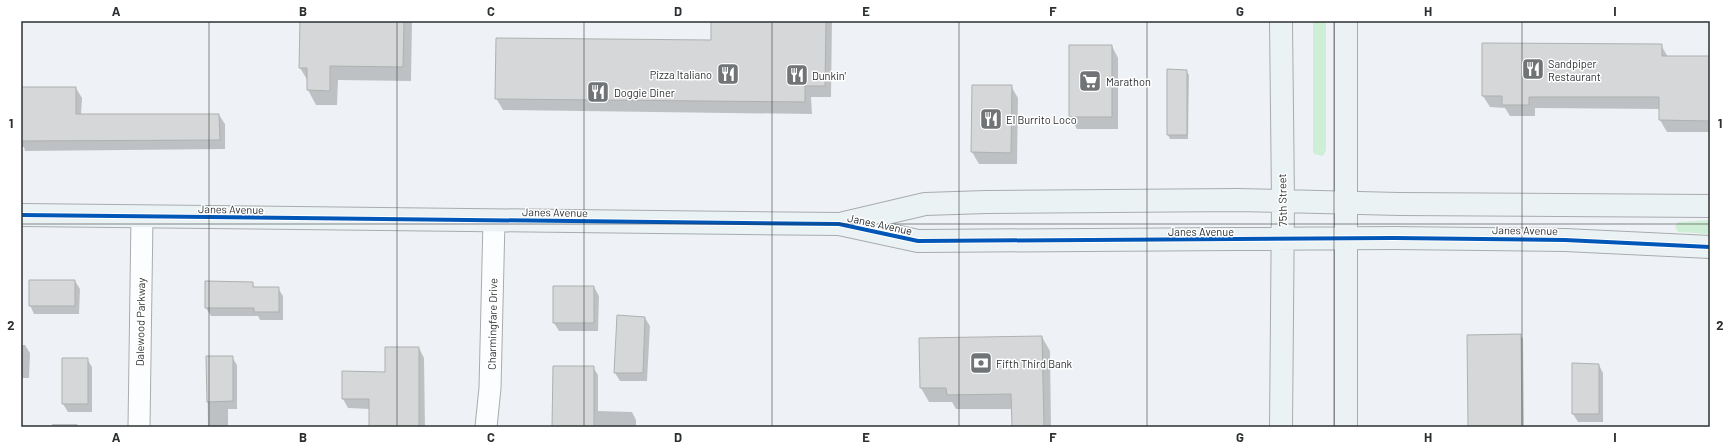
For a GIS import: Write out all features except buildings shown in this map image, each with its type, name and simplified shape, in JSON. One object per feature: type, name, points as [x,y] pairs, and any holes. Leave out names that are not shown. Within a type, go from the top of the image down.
[{"type":"street","name":"75th Street","points":[[1281,21],[1283,201],[1281,427]]},
{"type":"street","points":[[1346,21],[1346,427]]},
{"type":"street","name":"Janes Avenue","points":[[839,224],[925,204],[1102,200],[1710,206]]},
{"type":"street","name":"Janes Avenue","points":[[21,215],[839,224],[918,241],[1346,238],[1565,240],[1710,247]]},
{"type":"street","name":"Dalewood Parkway","points":[[139,427],[142,217]]},
{"type":"street","name":"Charmingfare Drive","points":[[486,427],[490,388],[494,220]]},
{"type":"green space","points":[[1313,21],[1326,21],[1326,150],[1323,156],[1314,154],[1313,150]]},
{"type":"green space","points":[[1710,220],[1710,234],[1678,232],[1675,227],[1678,222]]},
{"type":"cycle path","points":[[21,215],[839,224],[918,241],[1394,238],[1565,240],[1710,247]]},
{"type":"place","name":"Sandpiper Restaurant","points":[[1533,69]]},
{"type":"place","name":"Pizza Italiano","points":[[728,74]]},
{"type":"place","name":"Dunkin'","points":[[797,75]]},
{"type":"place","name":"Marathon","points":[[1090,81]]},
{"type":"place","name":"Doggie Diner","points":[[598,92]]},
{"type":"place","name":"El Burrito Loco","points":[[991,119]]},
{"type":"place","name":"Fifth Third Bank","points":[[981,363]]}]
